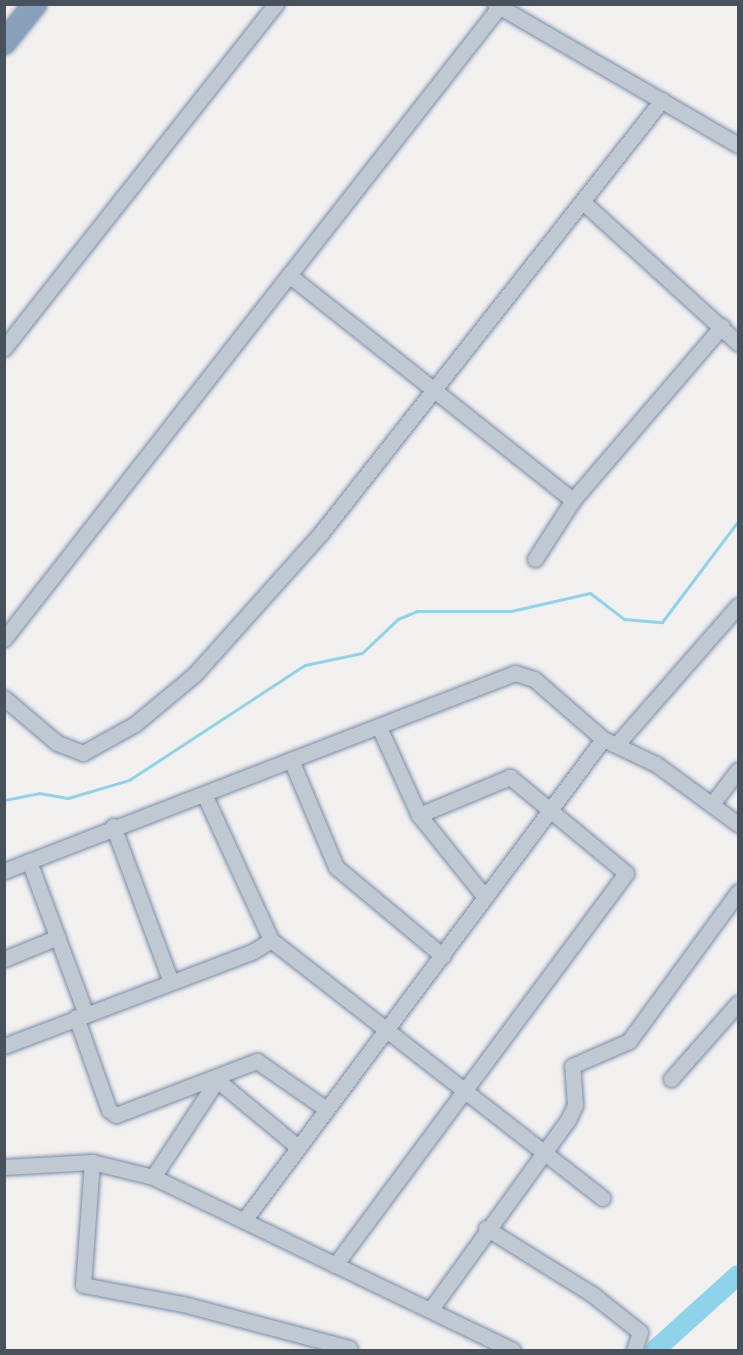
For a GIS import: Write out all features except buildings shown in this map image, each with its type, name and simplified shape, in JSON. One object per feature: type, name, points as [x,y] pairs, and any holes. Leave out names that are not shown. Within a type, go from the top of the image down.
[{"type":"highway","points":[[4,22],[18,4]]},
{"type":"highway","points":[[4,43],[35,4]]},
{"type":"street","points":[[4,348],[276,4]]},
{"type":"street","points":[[4,639],[289,276],[497,6],[738,145]]},
{"type":"street","points":[[4,698],[57,743],[83,753],[135,724],[236,632],[432,394],[663,100]]},
{"type":"street","points":[[583,202],[722,326],[738,343]]},
{"type":"street","points":[[289,276],[432,394],[573,500]]},
{"type":"street","points":[[536,559],[573,500],[722,326]]},
{"type":"street","points":[[245,1219],[384,1030],[443,956],[551,806],[738,606]]},
{"type":"street","points":[[4,871],[114,826],[524,674],[610,742],[656,764],[738,824]]},
{"type":"street","points":[[379,727],[419,815],[485,897]]},
{"type":"street","points":[[291,760],[336,867],[443,956]]},
{"type":"street","points":[[712,804],[738,770]]},
{"type":"street","points":[[335,1265],[626,873],[551,806],[510,777],[501,777],[419,815]]},
{"type":"street","points":[[204,794],[271,940],[603,1198]]},
{"type":"street","points":[[114,826],[171,982]]},
{"type":"street","points":[[29,861],[58,937],[109,1110],[116,1114],[217,1080],[262,1062],[326,1109]]},
{"type":"street","points":[[431,1309],[575,1105],[572,1066],[629,1041],[738,892]]},
{"type":"street","points":[[4,959],[58,937]]},
{"type":"street","points":[[4,1046],[252,952],[271,940]]},
{"type":"street","points":[[671,1079],[738,1003]]},
{"type":"street","points":[[217,1080],[298,1147]]},
{"type":"street","points":[[153,1177],[217,1080]]},
{"type":"street","points":[[92,1162],[83,1285],[183,1304],[349,1348]]},
{"type":"street","points":[[4,1167],[92,1162],[153,1177],[245,1219],[335,1265],[513,1350]]},
{"type":"street","points":[[486,1228],[592,1293],[640,1332],[634,1350]]},
{"type":"waterway","points":[[4,800],[39,793],[68,798],[129,780],[305,665],[362,653],[398,619],[417,611],[511,611],[590,593],[624,619],[662,622],[738,521]]},
{"type":"waterway","points":[[655,1350],[738,1275]]}]
